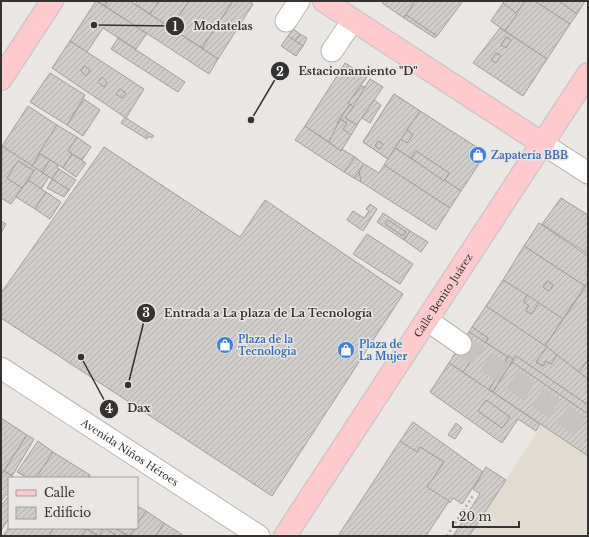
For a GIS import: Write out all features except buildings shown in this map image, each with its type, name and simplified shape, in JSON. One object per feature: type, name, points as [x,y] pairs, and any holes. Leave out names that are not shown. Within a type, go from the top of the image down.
[{"type":"main road","points":[[1,80],[52,1]]},
{"type":"main road","points":[[324,1],[543,144]]},
{"type":"main road","name":"Calle Benito Juárez","points":[[285,536],[588,74]]},
{"type":"street","points":[[286,21],[298,1]]},
{"type":"street","points":[[332,51],[353,20]]},
{"type":"street","points":[[543,144],[588,173]]},
{"type":"street","points":[[427,320],[461,344]]},
{"type":"street","name":"Avenida Niños Héroes","points":[[1,368],[259,536]]},
{"type":"path","points":[[447,536],[474,494]]},
{"type":"shaded area","points":[[543,423],[588,452],[588,536],[469,536]]},
{"type":"tunnel","points":[[461,344],[588,432]]},
{"type":"place","name":"Modatelas","points":[[94,25]]},
{"type":"place","name":"Estacionamiento \"D\"","points":[[251,120]]},
{"type":"place","name":"Zapatería BBB","points":[[478,155]]},
{"type":"place","name":"Plaza de la Tecnologia","points":[[225,345]]},
{"type":"place","name":"Plaza de La Mujer","points":[[346,350]]},
{"type":"place","name":"Dax","points":[[81,357]]},
{"type":"place","name":"Entrada a La plaza de La Tecnología","points":[[128,385]]}]
